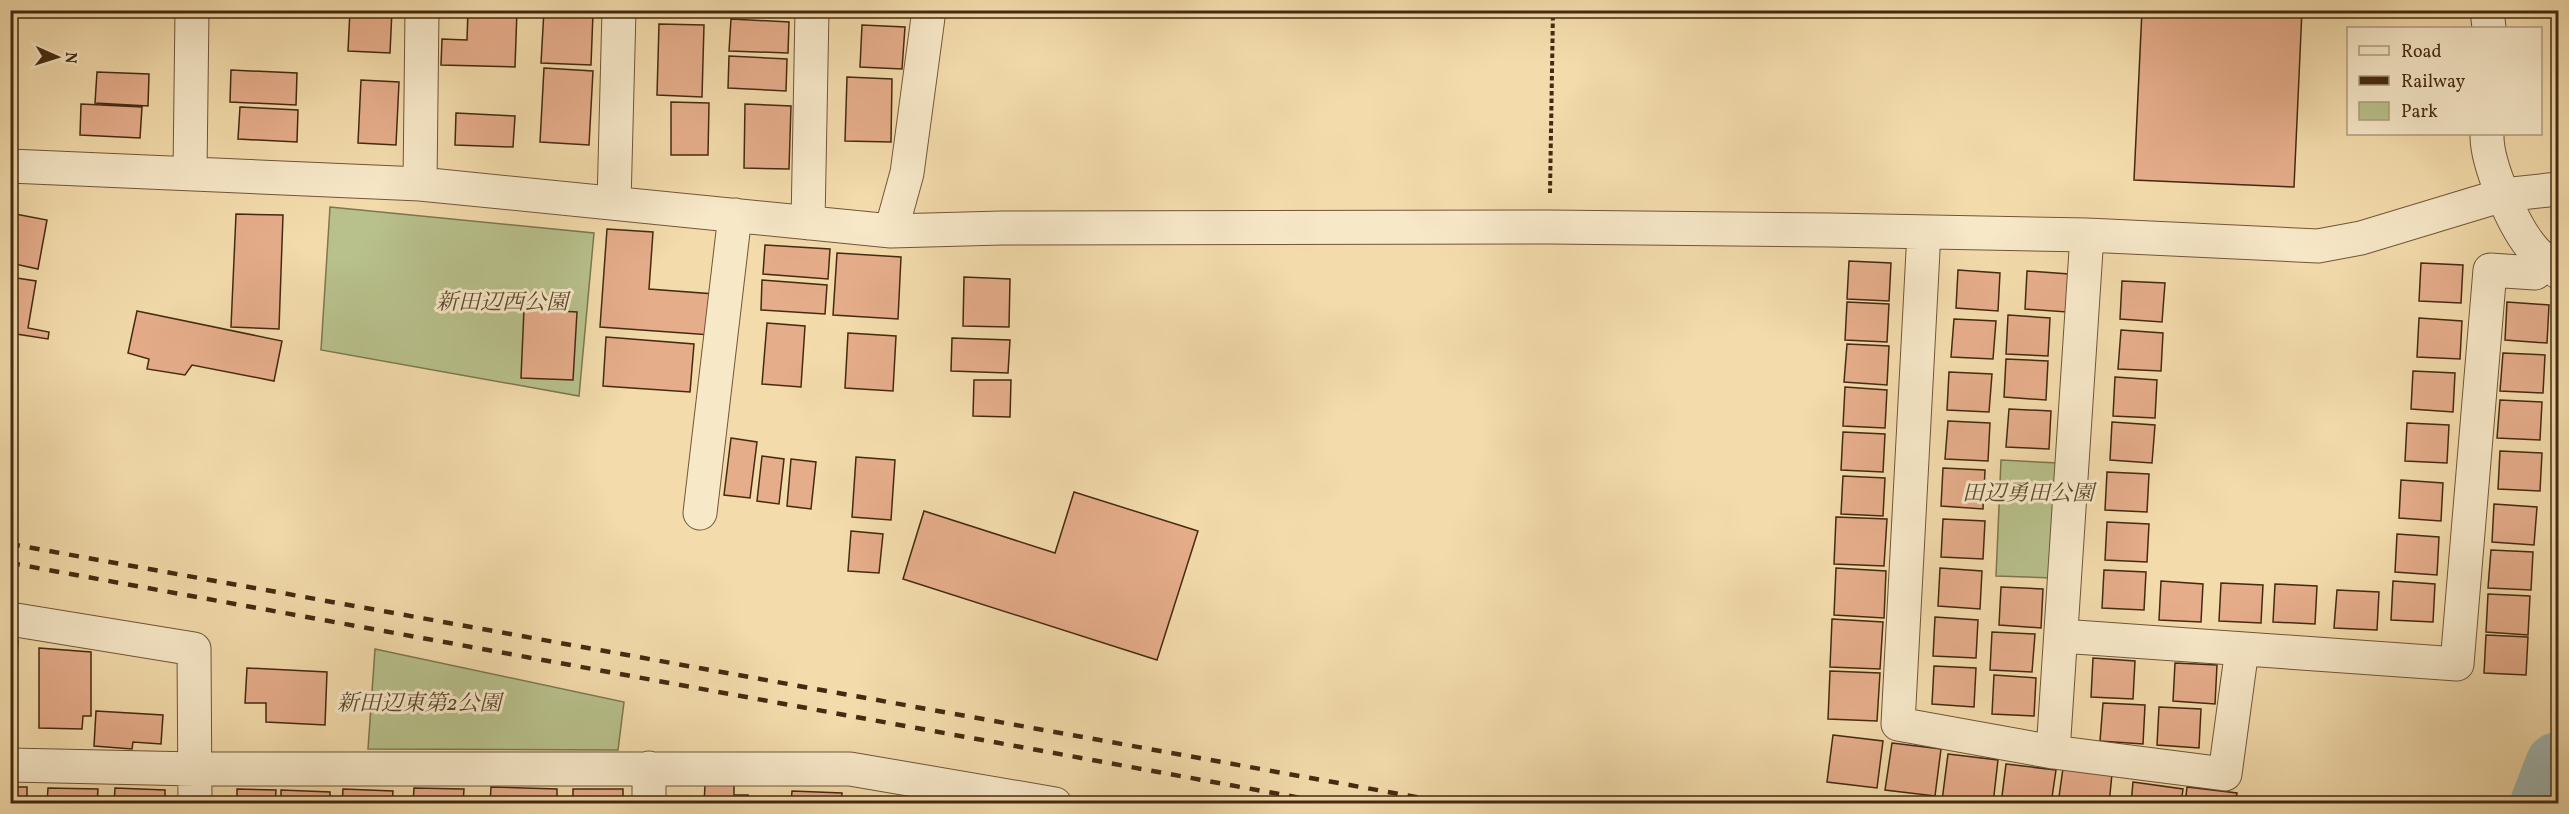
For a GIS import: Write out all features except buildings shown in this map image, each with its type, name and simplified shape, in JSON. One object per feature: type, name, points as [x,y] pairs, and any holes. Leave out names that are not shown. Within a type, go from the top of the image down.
[{"type":"street","points":[[190,172],[192,10]]},
{"type":"street","points":[[420,184],[422,10]]},
{"type":"street","points":[[614,203],[619,10]]},
{"type":"street","points":[[808,223],[812,10]]},
{"type":"street","points":[[891,231],[907,173],[929,10]]},
{"type":"street","points":[[2487,10],[2489,27]]},
{"type":"street","points":[[2061,636],[2457,664],[2490,270],[2535,273],[2553,267],[2533,249],[2503,195],[2487,148],[2487,135]]},
{"type":"street","points":[[10,166],[190,172],[420,184],[891,231],[1550,227],[2087,236],[2319,246],[2361,238],[2503,195],[2559,189]]},
{"type":"street","points":[[700,513],[735,215]]},
{"type":"street","points":[[1924,232],[1898,724],[2053,752],[2225,774],[2242,649]]},
{"type":"street","points":[[2053,752],[2087,236]]},
{"type":"street","points":[[10,619],[194,649],[195,804]]},
{"type":"street","points":[[10,765],[195,769],[850,769],[1055,804]]},
{"type":"street","points":[[649,768],[649,804]]},
{"type":"path","points":[[1550,227],[1553,10]]},
{"type":"green space","name":"新田辺西公園","points":[[330,207],[594,233],[579,396],[321,350]]},
{"type":"green space","name":"田辺勇田公園","points":[[2001,460],[2058,463],[2053,578],[1996,576]]},
{"type":"green space","name":"新田辺東第2公園","points":[[375,649],[624,702],[618,750],[368,749]]},
{"type":"waterway","points":[[2543,804],[2558,765]]},
{"type":"railway","points":[[10,544],[1455,804]]},
{"type":"railway","points":[[10,563],[1334,804]]}]
